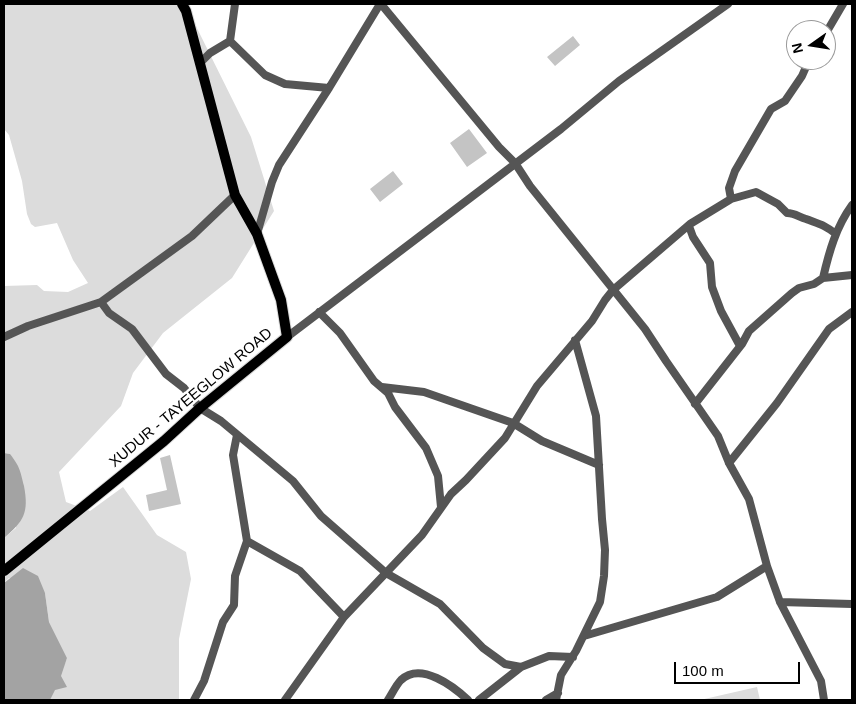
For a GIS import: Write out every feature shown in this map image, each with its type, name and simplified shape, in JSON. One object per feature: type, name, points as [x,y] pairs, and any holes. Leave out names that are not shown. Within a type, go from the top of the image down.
[{"type":"main road","name":"XUDUR - TAYEEGLOW ROAD","points":[[4,570],[164,441],[200,408],[287,337],[282,300],[257,234],[235,195],[186,11],[182,4]]},
{"type":"street","points":[[230,41],[235,4]]},
{"type":"street","points":[[257,234],[272,182],[279,165],[381,4],[499,147],[515,163],[530,186],[645,329],[718,436],[729,463],[749,499],[767,566],[780,602],[821,681],[824,700]]},
{"type":"street","points":[[287,337],[561,129],[619,81],[728,4]]},
{"type":"street","points":[[834,20],[843,4]]},
{"type":"street","points":[[200,62],[210,53],[230,41]]},
{"type":"street","points":[[230,41],[265,75],[285,84],[329,88]]},
{"type":"street","points":[[731,199],[729,188],[735,170],[771,109],[785,101],[805,70]]},
{"type":"street","points":[[285,700],[344,617],[422,535],[451,494],[505,438],[537,386],[592,321],[613,290],[689,226],[731,199],[756,192],[778,204],[787,213],[793,213],[822,223],[836,234]]},
{"type":"street","points":[[4,338],[28,326],[101,302],[192,236],[235,195]]},
{"type":"street","points":[[824,278],[828,255],[836,234],[844,216],[852,205]]},
{"type":"street","points":[[689,226],[693,237],[710,263],[712,286],[721,311],[740,346]]},
{"type":"street","points":[[695,404],[740,346],[749,330],[792,293],[799,288],[814,284],[824,278],[852,275]]},
{"type":"street","points":[[101,302],[109,313],[132,329],[166,374],[184,388],[200,408],[221,421],[293,481],[321,516],[386,573],[440,604],[483,648],[505,664],[521,667]]},
{"type":"street","points":[[319,312],[340,333],[374,381],[388,393],[395,407],[426,448],[438,476],[441,507]]},
{"type":"street","points":[[729,463],[777,404],[829,329],[852,312]]},
{"type":"street","points":[[546,700],[557,696],[561,675],[573,657],[600,602],[604,576],[605,550],[596,416],[576,340]]},
{"type":"street","points":[[380,387],[424,392],[513,423],[542,441],[599,465]]},
{"type":"street","points":[[194,700],[204,680],[223,622],[234,605],[235,576],[247,541],[233,455],[237,435]]},
{"type":"street","points":[[247,541],[300,572],[344,617]]},
{"type":"street","points":[[584,636],[717,598],[767,566]]},
{"type":"street","points":[[780,602],[852,604]]},
{"type":"street","points":[[479,700],[521,667],[549,656],[573,657]]},
{"type":"street","points":[[388,700],[402,679],[411,675],[425,674],[438,678],[456,689],[468,700]]},
{"type":"shaded area","points":[[4,4],[185,4],[251,137],[274,211],[232,278],[163,333],[133,373],[121,406],[59,472],[66,502],[90,511],[123,487],[157,535],[186,552],[191,579],[179,639],[179,700],[50,700],[67,658],[49,622],[45,593],[9,578],[4,583],[4,538],[16,528],[10,454],[4,453],[4,286],[37,285],[44,291],[68,292],[88,283],[73,260],[57,223],[35,227],[31,224],[27,214],[22,181],[9,135],[4,129]]},
{"type":"shaded area","points":[[4,453],[10,454],[16,462],[24,486],[26,503],[20,521],[4,538]]},
{"type":"shaded area","points":[[23,568],[38,576],[45,593],[49,622],[67,658],[61,676],[67,687],[55,690],[50,700],[4,700],[4,583]]},
{"type":"shaded area","points":[[757,687],[760,700],[700,700]]},
{"type":"building","points":[[573,36],[580,45],[555,66],[547,57]]},
{"type":"building","points":[[469,129],[487,153],[467,167],[450,143]]},
{"type":"building","points":[[393,171],[403,184],[380,202],[370,189]]},
{"type":"building","points":[[170,455],[181,504],[149,511],[146,495],[167,490],[160,458]]}]
